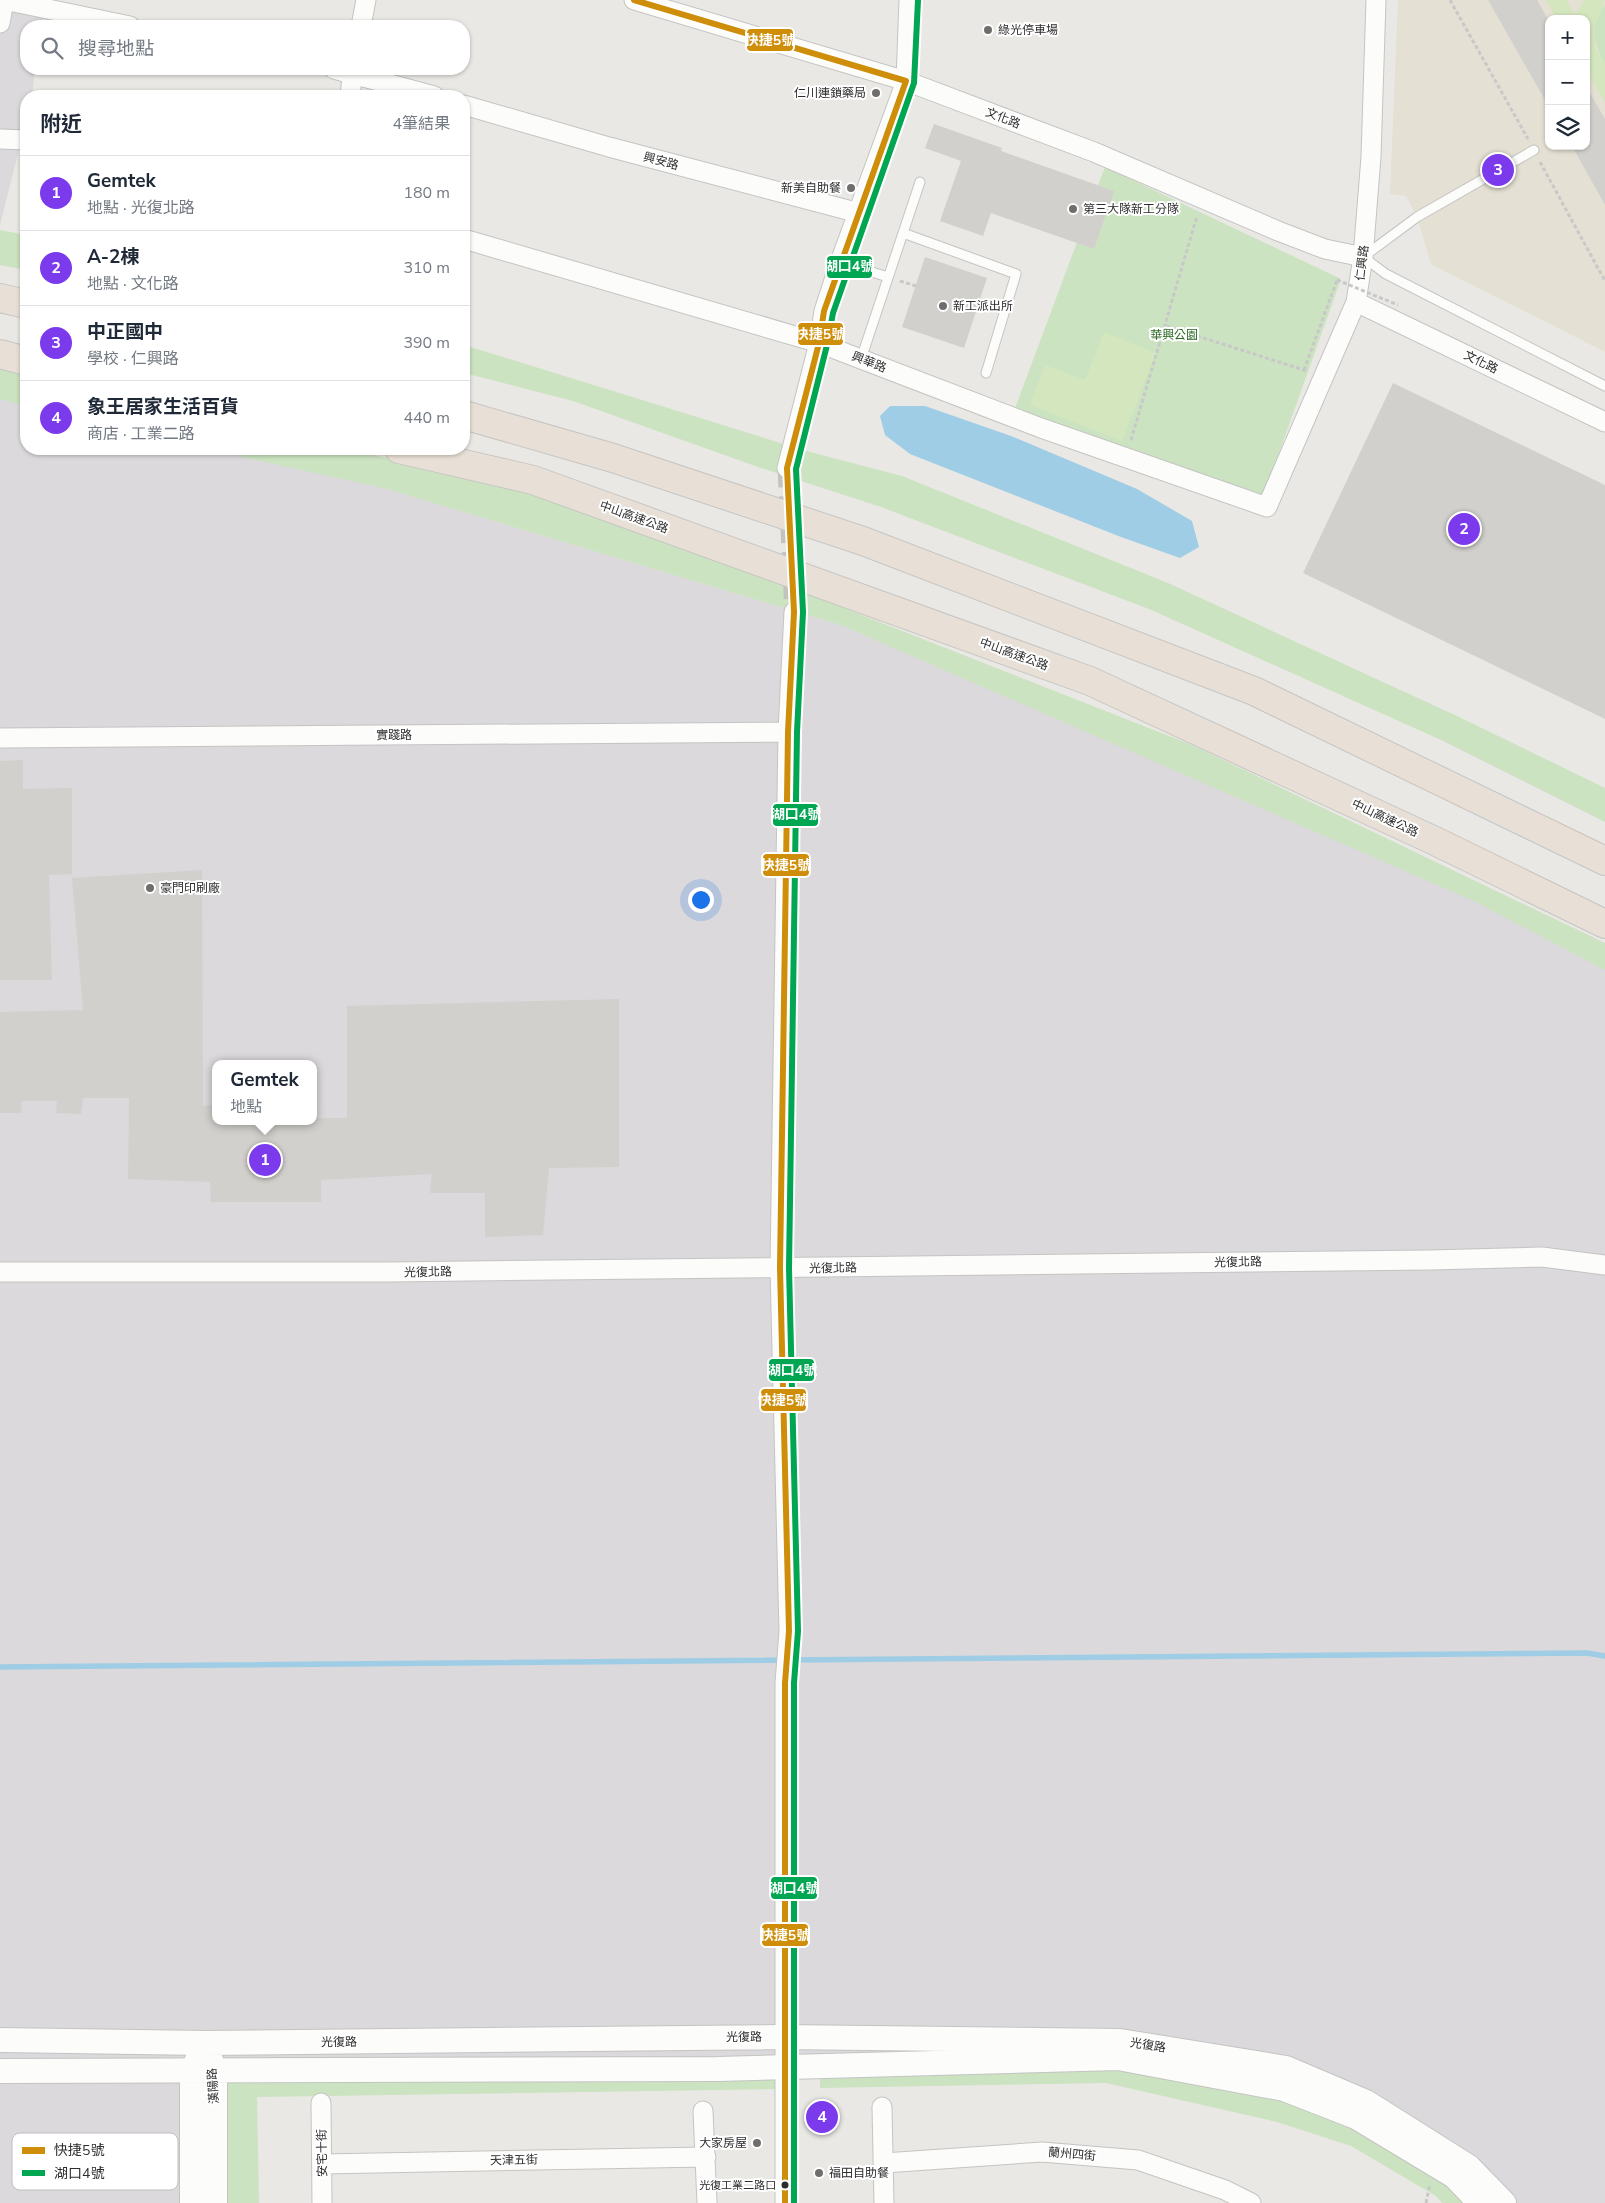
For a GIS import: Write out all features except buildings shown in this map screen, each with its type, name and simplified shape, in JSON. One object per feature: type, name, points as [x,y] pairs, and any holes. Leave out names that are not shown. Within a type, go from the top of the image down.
[{"type":"highway","points":[[0,298],[20,303]]},
{"type":"highway","points":[[0,354],[20,359]]},
{"type":"highway","points":[[470,417],[613,458],[863,541],[1254,691],[1605,861]]},
{"type":"highway","name":"中山高速公路","points":[[425,455],[533,480],[1090,681],[1435,841],[1605,924]]},
{"type":"street","points":[[0,23],[4,0],[101,20]]},
{"type":"street","points":[[362,20],[366,0]]},
{"type":"street","name":"文化路","points":[[634,0],[906,81],[1094,152],[1278,231],[1325,249],[1364,257]]},
{"type":"street","points":[[787,468],[819,343],[824,311],[906,81],[909,0]]},
{"type":"street","name":"仁興路","points":[[1267,507],[1356,302],[1364,257],[1371,157],[1376,0]]},
{"type":"street","points":[[347,75],[349,90]]},
{"type":"street","points":[[363,75],[414,90]]},
{"type":"street","name":"興安路","points":[[470,107],[609,147],[859,213]]},
{"type":"street","points":[[0,139],[20,140]]},
{"type":"street","name":"興華路","points":[[470,241],[819,343],[1041,428],[1267,507]]},
{"type":"street","name":"文化路","points":[[1356,302],[1605,422]]},
{"type":"street","points":[[785,2203],[783,2037],[785,1683],[789,1630],[780,1268],[788,732],[794,612]]},
{"type":"street","name":"實踐路","points":[[0,738],[788,732]]},
{"type":"street","name":"光復北路","points":[[0,1272],[398,1272],[1430,1260],[1542,1257],[1605,1265]]},
{"type":"street","name":"光復路","points":[[0,2040],[205,2043],[783,2037],[1120,2041],[1286,2068],[1366,2102],[1469,2168],[1504,2203]]},
{"type":"street","name":"漢陽路","points":[[192,2203],[205,2043]]},
{"type":"street","name":"光復路","points":[[0,2071],[784,2068],[1118,2058],[1284,2089],[1356,2117],[1454,2176],[1480,2203]]},
{"type":"street","name":"漢陽路","points":[[203,2070],[215,2203]]},
{"type":"street","name":"安宅十街","points":[[321,2103],[322,2203]]},
{"type":"street","points":[[882,2107],[884,2203]]},
{"type":"street","points":[[703,2111],[707,2203]]},
{"type":"street","name":"蘭州四街","points":[[884,2163],[1042,2152],[1138,2160],[1225,2190],[1252,2203]]},
{"type":"street","name":"天津五街","points":[[322,2164],[706,2157]]},
{"type":"lane","points":[[1534,150],[1417,217],[1364,257],[1386,274],[1605,386]]},
{"type":"lane","points":[[860,359],[920,182]]},
{"type":"lane","points":[[903,233],[1016,274],[986,373]]},
{"type":"lane","points":[[840,262],[888,277]]},
{"type":"path","points":[[1129,448],[1197,215]]},
{"type":"path","points":[[1166,326],[1306,370],[1337,280],[1398,304]]},
{"type":"shaded area","points":[[0,0],[45,0],[42,20],[20,20],[20,75],[34,75],[33,90],[20,90],[20,146],[0,225]]},
{"type":"shaded area","points":[[1398,0],[1605,0],[1605,352],[1431,264],[1417,217],[1406,196],[1390,194]]},
{"type":"shaded area","points":[[0,372],[20,378],[20,455],[274,455],[841,625],[1527,917],[1605,959],[1605,2203],[1487,2203],[1456,2172],[1115,2052],[205,2063],[205,2203],[0,2203]]},
{"type":"green space","points":[[1546,0],[1566,0],[1575,15],[1555,15]]},
{"type":"green space","points":[[1584,0],[1605,0],[1594,27],[1595,47],[1605,63],[1605,102],[1590,77],[1590,15],[1575,15]]},
{"type":"green space","points":[[1605,5],[1605,63],[1596,42],[1595,26],[1596,19]]},
{"type":"green space","name":"華興公園","points":[[1105,167],[1341,279],[1264,495],[1014,411]]},
{"type":"green space","points":[[0,230],[20,234],[20,269],[0,265]]},
{"type":"green space","points":[[1104,332],[1156,353],[1122,441],[1030,405],[1045,365],[1085,380]]},
{"type":"green space","points":[[470,347],[810,452],[902,476],[1168,583],[1457,716],[1605,788],[1605,822],[1441,740],[1149,609],[881,507],[758,467],[573,401],[470,375]]},
{"type":"green space","points":[[0,369],[20,374],[20,404],[0,399]]},
{"type":"green space","points":[[234,455],[373,455],[531,491],[816,597],[1192,745],[1605,943],[1605,970],[1474,901],[841,625],[387,489]]},
{"type":"green space","points":[[1118,2061],[1283,2092],[1354,2120],[1477,2203],[1442,2203],[1436,2196],[1351,2146],[1277,2122],[1106,2083],[820,2088],[820,2071]]},
{"type":"green space","points":[[782,2072],[782,2089],[257,2097],[259,2203],[224,2203],[223,2076]]},
{"type":"water","points":[[890,406],[925,406],[1011,436],[1137,489],[1192,521],[1199,547],[1180,558],[1121,537],[910,454],[885,435],[880,416]]},
{"type":"waterway","points":[[0,1667],[1587,1653],[1605,1656]]},
{"type":"tunnel","points":[[787,468],[794,612]]},
{"type":"transit line","name":"快捷5號","points":[[634,0],[906,81]]},
{"type":"transit line","name":"湖口4號","points":[[794,2203],[794,1683],[798,1631],[789,1268],[797,732],[803,612],[796,469],[827,345],[833,313],[914,83],[918,0]]},
{"type":"transit line","name":"快捷5號","points":[[785,2203],[785,1683],[789,1631],[780,1268],[788,732],[794,612],[787,468],[819,343],[824,311],[906,81]]},
{"type":"place","name":"綠光停車場","points":[[988,30]]},
{"type":"place","name":"仁川連鎖藥局","points":[[876,93]]},
{"type":"place","name":"中正國中","points":[[1498,170]]},
{"type":"place","name":"新美自助餐","points":[[851,188]]},
{"type":"place","name":"第三大隊新工分隊","points":[[1073,209]]},
{"type":"place","name":"新工派出所","points":[[943,306]]},
{"type":"place","name":"A-2棟","points":[[1464,529]]},
{"type":"place","name":"豪門印刷廠","points":[[150,888]]},
{"type":"place","name":"Gemtek","points":[[265,1160]]},
{"type":"place","name":"象王居家生活百貨","points":[[822,2117]]},
{"type":"place","name":"大家房屋","points":[[757,2143]]},
{"type":"place","name":"福田自助餐","points":[[819,2173]]},
{"type":"place","name":"光復工業二路口","points":[[785,2185]]}]
